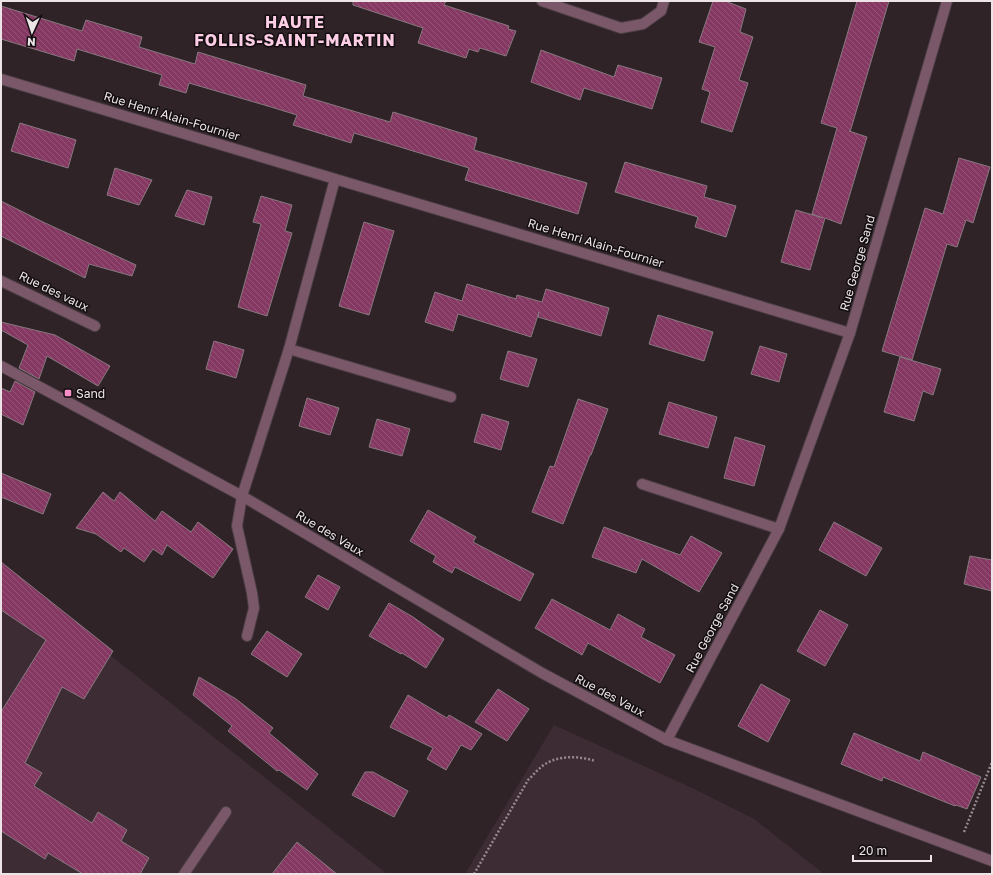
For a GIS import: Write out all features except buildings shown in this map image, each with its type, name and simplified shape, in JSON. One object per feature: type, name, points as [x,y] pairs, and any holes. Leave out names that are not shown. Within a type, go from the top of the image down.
[{"type":"street","points":[[542,1],[621,28],[643,24],[661,11],[664,1]]},
{"type":"street","name":"Rue George Sand","points":[[666,740],[779,528],[850,333],[947,1]]},
{"type":"street","name":"Rue Henri Alain-Fournier","points":[[1,79],[850,333]]},
{"type":"street","points":[[246,636],[254,608],[237,526],[242,496],[289,349],[335,179]]},
{"type":"street","name":"Rue des vaux","points":[[1,280],[95,326]]},
{"type":"street","points":[[289,349],[451,397]]},
{"type":"street","name":"Rue des Vaux","points":[[1,366],[242,496],[542,673],[666,740],[992,861]]},
{"type":"street","points":[[642,484],[779,528]]},
{"type":"street","points":[[184,874],[226,812]]},
{"type":"path","points":[[474,874],[528,780],[539,768],[553,760],[570,756],[582,757],[595,761]]},
{"type":"path","points":[[957,849],[992,762]]},
{"type":"shaded area","points":[[1,569],[387,874],[1,874]]},
{"type":"shaded area","points":[[554,725],[694,789],[754,819],[824,874],[465,874]]},
{"type":"place","name":"Sand","points":[[68,393]]},
{"type":"district","name":"HAUTE FOLLIS-SAINT-MARTIN","points":[[295,31]]}]
